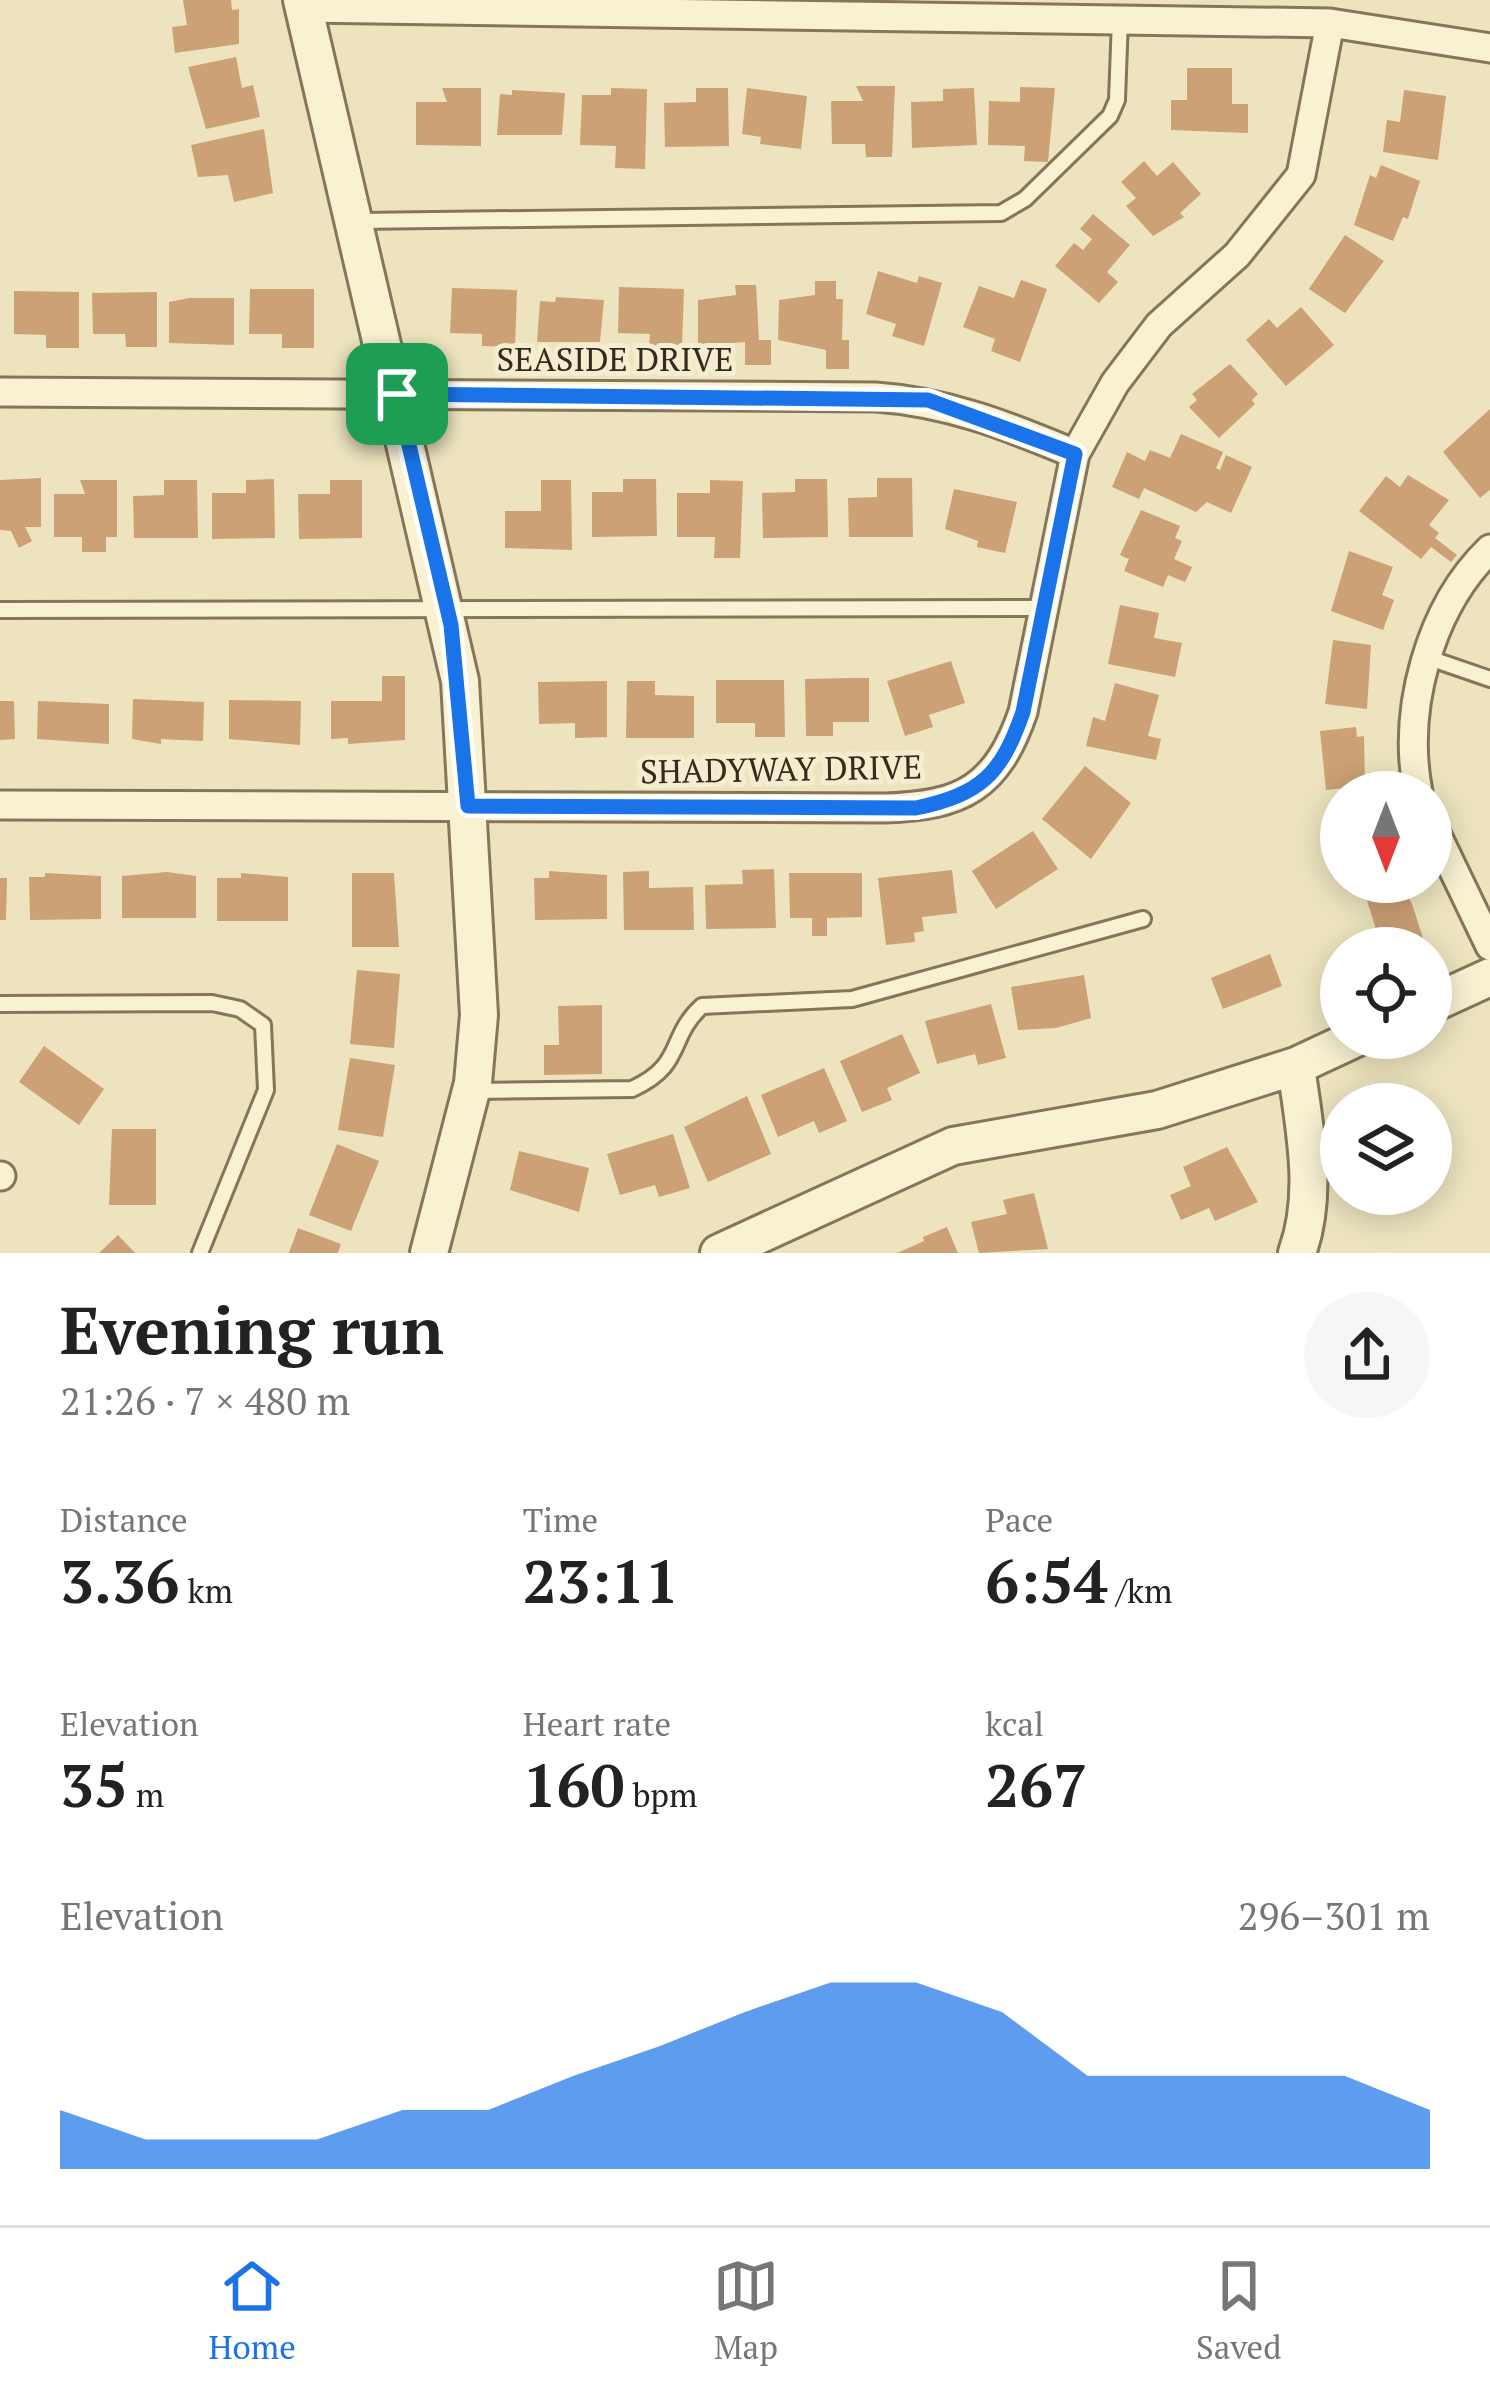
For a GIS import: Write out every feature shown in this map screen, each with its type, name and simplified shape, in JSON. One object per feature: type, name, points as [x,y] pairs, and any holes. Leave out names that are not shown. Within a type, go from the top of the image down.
[{"type":"street","points":[[441,1250],[471,1091],[479,1015],[460,681],[447,608],[303,4],[1330,23],[1490,48]]},
{"type":"street","name":"SHADYWAY DRIVE","points":[[0,805],[885,808],[953,800],[988,780],[1010,750],[1075,454],[1114,382],[1160,325],[1237,255],[1300,175],[1330,23]]},
{"type":"street","name":"SEASIDE DRIVE","points":[[0,392],[928,400],[1075,454]]},
{"type":"street","points":[[1416,771],[1413,737],[1445,607],[1490,549]]},
{"type":"street","points":[[1452,867],[1490,946]]},
{"type":"street","points":[[1452,994],[1490,976]]},
{"type":"street","points":[[719,1253],[953,1146],[1157,1110],[1320,1055]]},
{"type":"street","points":[[1296,1066],[1309,1173],[1297,1253]]},
{"type":"lane","points":[[355,221],[1000,213],[1025,199],[1110,116],[1119,86],[1120,19]]},
{"type":"lane","points":[[0,610],[1042,608]]},
{"type":"lane","points":[[1429,658],[1490,680]]},
{"type":"lane","points":[[471,1091],[632,1090],[655,1079],[672,1061],[683,1030],[702,1006],[852,998],[1143,920]]},
{"type":"lane","points":[[0,1004],[212,1003],[240,1009],[263,1025],[266,1090],[200,1253]]},
{"type":"building","points":[[183,0],[231,0],[232,10],[239,9],[239,44],[175,53],[172,27],[187,25]]},
{"type":"building","points":[[236,57],[242,88],[253,85],[260,117],[206,129],[188,67]]},
{"type":"building","points":[[1187,68],[1232,68],[1232,104],[1248,104],[1248,133],[1171,130],[1171,100],[1187,100]]},
{"type":"building","points":[[856,86],[895,86],[892,157],[866,157],[865,144],[832,144],[831,101],[863,101]]},
{"type":"building","points":[[1020,87],[1055,88],[1048,162],[1024,161],[1025,146],[988,145],[989,101],[1020,102]]},
{"type":"building","points":[[442,88],[481,88],[481,146],[416,145],[416,102],[447,102]]},
{"type":"building","points":[[611,88],[647,89],[645,169],[615,168],[616,146],[580,145],[582,95],[611,95]]},
{"type":"building","points":[[696,88],[728,88],[729,146],[665,147],[664,103],[696,102]]},
{"type":"building","points":[[747,88],[807,96],[801,149],[760,144],[761,137],[742,134]]},
{"type":"building","points":[[974,88],[977,145],[912,148],[911,102],[943,101],[943,89]]},
{"type":"building","points":[[512,90],[565,93],[562,135],[497,135],[500,94],[512,95]]},
{"type":"building","points":[[1404,90],[1446,96],[1438,160],[1383,152],[1387,120],[1400,122]]},
{"type":"building","points":[[264,129],[273,193],[234,202],[228,175],[198,177],[191,145]]},
{"type":"building","points":[[1144,161],[1157,176],[1173,162],[1201,194],[1180,213],[1184,217],[1153,236],[1126,206],[1136,198],[1121,182]]},
{"type":"building","points":[[1381,165],[1420,181],[1408,219],[1403,217],[1393,241],[1354,225],[1370,175],[1376,178]]},
{"type":"building","points":[[1093,214],[1130,245],[1107,272],[1118,282],[1099,303],[1055,266],[1074,243],[1083,250],[1092,239],[1080,229]]},
{"type":"building","points":[[1345,235],[1384,261],[1345,313],[1309,289]]},
{"type":"building","points":[[878,271],[917,283],[919,276],[942,283],[924,346],[892,336],[896,324],[866,314]]},
{"type":"building","points":[[1021,280],[1047,289],[1020,362],[991,351],[995,339],[963,327],[979,286],[1014,298]]},
{"type":"building","points":[[815,281],[836,281],[836,299],[843,299],[842,340],[849,340],[849,369],[826,369],[826,350],[778,340],[779,300],[815,295]]},
{"type":"building","points":[[735,285],[756,285],[759,340],[771,340],[771,365],[745,365],[745,342],[698,346],[698,300],[736,295]]},
{"type":"building","points":[[619,287],[684,289],[682,347],[649,346],[650,334],[618,333]]},
{"type":"building","points":[[452,288],[517,290],[515,347],[482,346],[482,334],[450,333]]},
{"type":"building","points":[[250,289],[314,289],[314,348],[282,348],[282,334],[249,334]]},
{"type":"building","points":[[14,291],[79,292],[79,348],[46,348],[46,335],[14,334]]},
{"type":"building","points":[[157,292],[157,347],[126,347],[125,334],[93,334],[92,293]]},
{"type":"building","points":[[556,297],[604,300],[600,342],[537,342],[540,301],[555,302]]},
{"type":"building","points":[[234,298],[234,345],[169,343],[169,302]]},
{"type":"building","points":[[1301,307],[1334,345],[1286,386],[1246,340],[1269,319],[1277,328]]},
{"type":"building","points":[[1230,364],[1258,394],[1252,400],[1255,404],[1219,438],[1189,407],[1197,400],[1192,394]]},
{"type":"building","points":[[1490,409],[1490,490],[1480,498],[1443,452]]},
{"type":"building","points":[[1181,434],[1223,452],[1216,468],[1220,470],[1226,455],[1252,467],[1231,513],[1207,502],[1196,512],[1144,488],[1139,499],[1112,487],[1127,452],[1145,461],[1150,450],[1170,458]]},
{"type":"building","points":[[1408,475],[1449,500],[1429,525],[1439,533],[1435,538],[1457,555],[1451,562],[1431,547],[1421,559],[1359,511],[1386,476],[1400,487]]},
{"type":"building","points":[[41,478],[41,527],[25,527],[32,541],[19,548],[11,531],[0,530],[0,480]]},
{"type":"building","points":[[877,478],[912,478],[913,537],[849,537],[848,498],[877,497]]},
{"type":"building","points":[[274,479],[275,538],[212,539],[212,493],[246,493],[246,480]]},
{"type":"building","points":[[623,479],[656,479],[657,536],[592,537],[592,492],[623,492]]},
{"type":"building","points":[[795,479],[827,479],[828,537],[763,538],[762,493],[795,492]]},
{"type":"building","points":[[80,480],[117,480],[117,537],[106,537],[106,552],[82,552],[82,537],[54,537],[54,494],[85,494]]},
{"type":"building","points":[[164,480],[197,480],[198,538],[134,538],[133,496],[164,495]]},
{"type":"building","points":[[330,480],[362,480],[362,538],[299,539],[298,494],[330,494]]},
{"type":"building","points":[[541,480],[571,480],[572,550],[505,548],[505,511],[541,511]]},
{"type":"building","points":[[710,480],[743,481],[740,558],[714,558],[715,537],[677,537],[677,493],[710,493]]},
{"type":"building","points":[[954,489],[1017,502],[1005,553],[977,547],[978,541],[945,529]]},
{"type":"building","points":[[1141,510],[1180,526],[1175,538],[1182,541],[1174,559],[1192,567],[1185,582],[1168,575],[1163,587],[1124,571],[1129,559],[1120,555]]},
{"type":"building","points":[[1349,551],[1393,567],[1382,595],[1394,600],[1383,630],[1331,611]]},
{"type":"building","points":[[1120,605],[1159,613],[1154,638],[1182,643],[1175,677],[1108,664]]},
{"type":"building","points":[[1333,640],[1371,645],[1367,709],[1325,704]]},
{"type":"building","points":[[951,661],[965,703],[929,715],[933,727],[905,736],[887,681]]},
{"type":"building","points":[[382,676],[405,676],[405,740],[348,744],[348,738],[331,739],[331,701],[382,701]]},
{"type":"building","points":[[869,678],[869,722],[833,722],[833,736],[806,736],[805,679]]},
{"type":"building","points":[[716,680],[784,680],[785,737],[755,737],[755,723],[716,723]]},
{"type":"building","points":[[607,681],[607,737],[575,738],[575,723],[539,724],[538,682]]},
{"type":"building","points":[[627,681],[655,681],[655,695],[694,696],[694,738],[626,738]]},
{"type":"building","points":[[1115,683],[1159,695],[1148,736],[1161,739],[1156,760],[1086,746],[1093,717],[1105,721]]},
{"type":"building","points":[[133,699],[204,702],[203,741],[161,739],[161,744],[132,739]]},
{"type":"building","points":[[229,700],[301,701],[300,745],[229,739]]},
{"type":"building","points":[[0,701],[14,701],[15,739],[0,740]]},
{"type":"building","points":[[38,701],[109,704],[109,744],[37,739]]},
{"type":"building","points":[[1356,727],[1357,737],[1364,736],[1365,771],[1324,771],[1320,731]]},
{"type":"building","points":[[1085,766],[1131,803],[1091,859],[1042,819]]},
{"type":"building","points":[[1033,831],[1058,869],[996,909],[972,871]]},
{"type":"building","points":[[774,869],[776,928],[706,929],[705,885],[743,884],[742,870]]},
{"type":"building","points":[[952,870],[957,913],[922,917],[924,931],[914,933],[915,942],[886,945],[878,878]]},
{"type":"building","points":[[549,871],[607,875],[607,919],[535,920],[534,878],[549,878]]},
{"type":"building","points":[[649,871],[649,888],[693,887],[694,930],[624,930],[623,872]]},
{"type":"building","points":[[167,872],[196,876],[196,918],[122,918],[122,876]]},
{"type":"building","points":[[45,873],[101,876],[101,919],[30,920],[29,877],[45,877]]},
{"type":"building","points":[[241,873],[288,877],[288,921],[217,921],[217,878],[241,878]]},
{"type":"building","points":[[352,873],[394,873],[399,947],[352,947]]},
{"type":"building","points":[[789,873],[862,873],[862,917],[827,918],[827,936],[812,936],[812,918],[790,918]]},
{"type":"building","points":[[0,878],[7,878],[6,920],[0,920]]},
{"type":"building","points":[[1368,903],[1412,903],[1419,927],[1375,927]]},
{"type":"building","points":[[1270,954],[1282,986],[1223,1009],[1211,978]]},
{"type":"building","points":[[357,970],[400,974],[394,1048],[350,1044]]},
{"type":"building","points":[[1084,975],[1091,1018],[1056,1028],[1018,1030],[1011,987]]},
{"type":"building","points":[[991,1004],[1006,1058],[978,1065],[975,1054],[937,1064],[925,1021]]},
{"type":"building","points":[[602,1005],[602,1074],[544,1075],[544,1045],[559,1045],[558,1006]]},
{"type":"building","points":[[902,1034],[920,1073],[887,1088],[892,1100],[862,1112],[840,1061]]},
{"type":"building","points":[[44,1046],[104,1089],[79,1125],[19,1082]]},
{"type":"building","points":[[350,1058],[395,1065],[383,1137],[338,1130]]},
{"type":"building","points":[[824,1068],[847,1121],[819,1133],[814,1121],[778,1137],[761,1095]]},
{"type":"building","points":[[747,1096],[771,1154],[708,1182],[684,1127]]},
{"type":"building","points":[[112,1129],[156,1129],[156,1205],[109,1205]]},
{"type":"building","points":[[673,1134],[690,1188],[659,1197],[655,1185],[620,1195],[607,1154]]},
{"type":"building","points":[[337,1144],[379,1161],[351,1231],[309,1215]]},
{"type":"building","points":[[1227,1147],[1258,1202],[1215,1221],[1209,1208],[1181,1220],[1170,1195],[1191,1186],[1183,1167]]},
{"type":"building","points":[[519,1151],[589,1168],[579,1212],[510,1190]]},
{"type":"building","points":[[1034,1193],[1048,1249],[979,1253],[971,1222],[1007,1214],[1003,1200]]},
{"type":"building","points":[[947,1227],[958,1253],[897,1253],[924,1241],[923,1237]]},
{"type":"building","points":[[298,1228],[341,1244],[338,1253],[289,1253]]},
{"type":"building","points":[[118,1235],[135,1253],[99,1253]]},
{"type":"route","points":[[397,394],[928,400],[1075,454],[1023,712],[1010,750],[988,780],[953,800],[916,808],[468,806],[460,681],[451,625],[397,394]]}]
